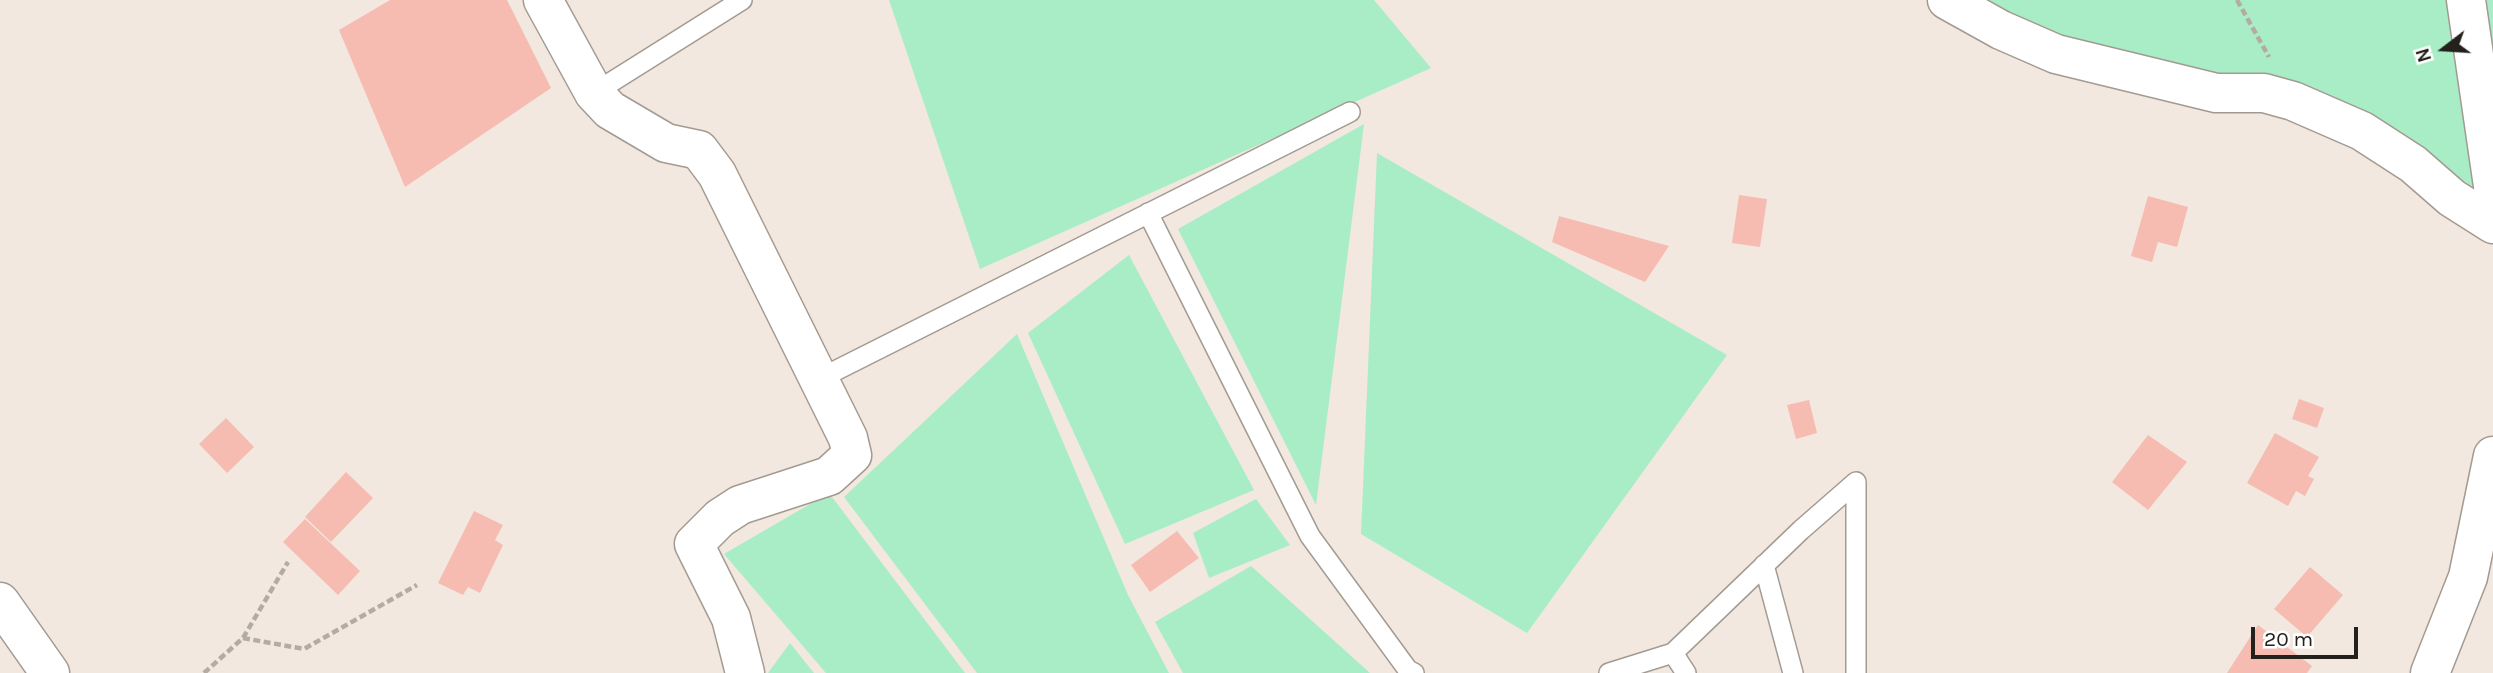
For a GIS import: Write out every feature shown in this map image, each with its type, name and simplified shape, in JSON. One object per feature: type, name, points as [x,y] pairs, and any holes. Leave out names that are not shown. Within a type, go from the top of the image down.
[{"type":"street","points":[[543,0],[594,93],[610,110],[666,143],[699,150],[717,174],[848,438],[852,455],[829,476],[740,505],[720,518],[694,544],[731,618],[745,673]]},
{"type":"street","points":[[1947,0],[2001,30],[2056,54],[2216,93],[2263,93],[2293,101],[2362,131],[2413,164],[2452,198],[2493,224]]},
{"type":"street","points":[[2466,0],[2493,186]]},
{"type":"street","points":[[2430,673],[2468,577],[2493,456]]},
{"type":"street","points":[[0,602],[50,673]]},
{"type":"lane","points":[[594,93],[743,0]]},
{"type":"lane","points":[[817,380],[1350,113]]},
{"type":"lane","points":[[1148,213],[1310,536],[1408,670],[1414,673]]},
{"type":"lane","points":[[1609,673],[1673,653],[1764,565],[1856,482],[1856,673]]},
{"type":"lane","points":[[1764,565],[1793,673]]},
{"type":"lane","points":[[1673,653],[1686,673]]},
{"type":"path","points":[[2237,0],[2293,101]]},
{"type":"path","points":[[204,673],[243,638],[288,562]]},
{"type":"path","points":[[243,638],[304,649],[417,585]]},
{"type":"green space","points":[[889,0],[1374,0],[1431,68],[980,269]]},
{"type":"green space","points":[[1947,0],[2493,0],[2493,224],[2413,164]]},
{"type":"green space","points":[[1364,124],[1316,505],[1178,229]]},
{"type":"green space","points":[[1377,153],[1727,355],[1527,633],[1361,534]]},
{"type":"green space","points":[[1129,255],[1254,490],[1125,544],[1028,333]]},
{"type":"green space","points":[[1017,334],[1128,595],[1169,673],[977,673],[844,497]]},
{"type":"green space","points":[[829,493],[965,673],[826,673],[724,554]]},
{"type":"green space","points":[[1256,499],[1290,545],[1209,578],[1193,533]]},
{"type":"green space","points":[[1251,566],[1370,673],[1183,673],[1155,622]]},
{"type":"green space","points":[[790,643],[814,673],[768,673]]},
{"type":"building","points":[[390,0],[507,0],[551,88],[405,187],[339,30]]},
{"type":"building","points":[[1739,195],[1767,199],[1760,247],[1732,243]]},
{"type":"building","points":[[2148,196],[2188,207],[2177,247],[2158,242],[2152,262],[2131,256]]},
{"type":"building","points":[[1559,216],[1669,246],[1645,282],[1552,242]]},
{"type":"building","points":[[2299,399],[2324,408],[2317,428],[2292,419]]},
{"type":"building","points":[[1809,400],[1817,433],[1796,439],[1787,405]]},
{"type":"building","points":[[226,418],[254,447],[227,473],[199,444]]},
{"type":"building","points":[[2275,433],[2319,457],[2308,476],[2314,479],[2305,496],[2296,491],[2288,506],[2247,483]]},
{"type":"building","points":[[2148,435],[2187,462],[2148,510],[2112,482]]},
{"type":"building","points":[[346,472],[373,498],[331,542],[305,517]]},
{"type":"building","points":[[474,511],[503,525],[495,540],[503,545],[480,593],[468,587],[463,595],[438,583]]},
{"type":"building","points":[[305,519],[360,571],[338,595],[283,542]]},
{"type":"building","points":[[1177,531],[1199,558],[1150,592],[1131,565]]},
{"type":"building","points":[[2310,567],[2343,595],[2307,637],[2274,609]]},
{"type":"building","points":[[2258,625],[2312,666],[2307,673],[2227,673]]}]
